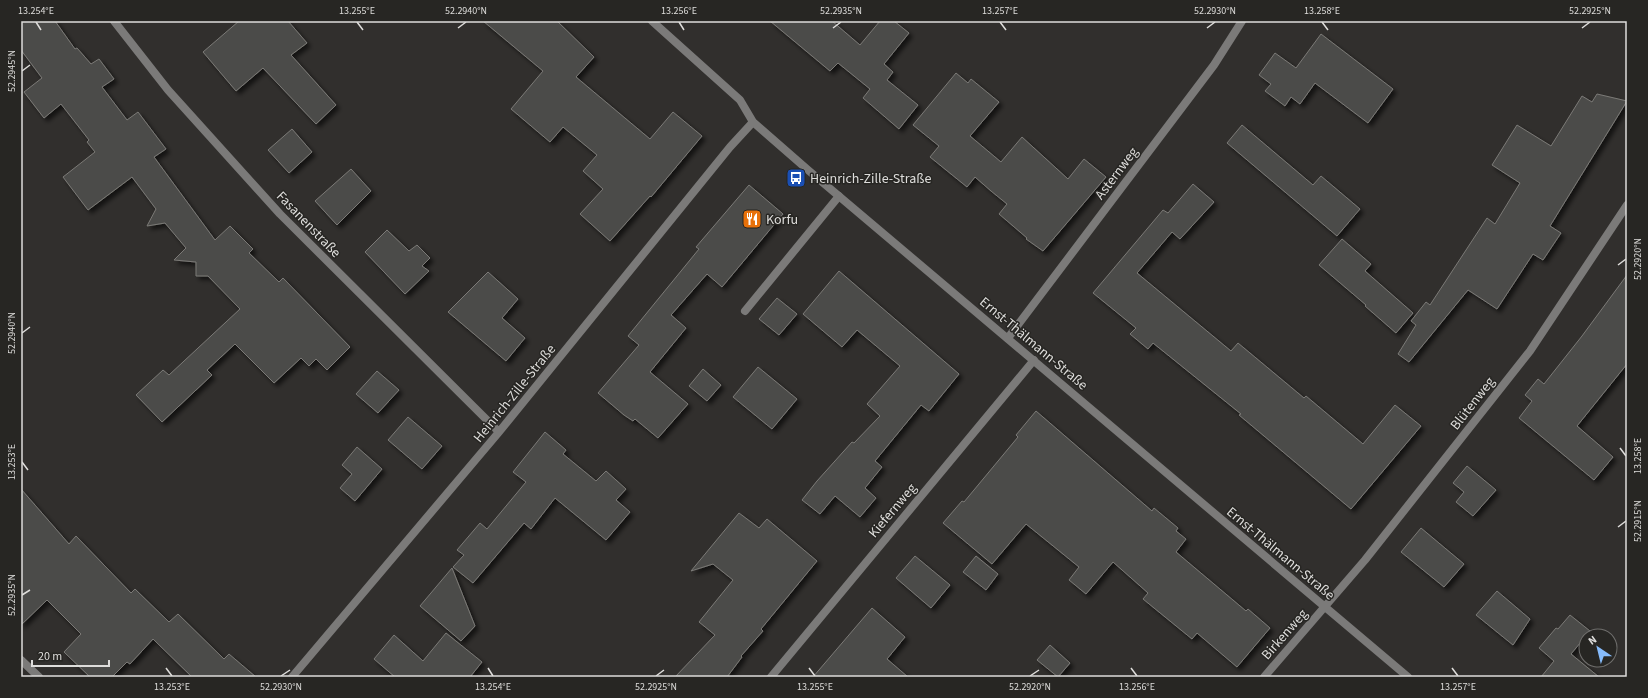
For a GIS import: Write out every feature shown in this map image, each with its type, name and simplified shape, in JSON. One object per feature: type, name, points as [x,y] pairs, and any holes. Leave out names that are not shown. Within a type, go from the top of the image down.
[{"type":"street","name":"Fasanenstraße","points":[[114,21],[168,90],[280,214],[499,432]]},
{"type":"street","name":"Ernst-Thälmann-Straße","points":[[652,21],[740,100],[753,122],[1408,677]]},
{"type":"street","name":"Asternweg","points":[[1008,338],[1214,65],[1242,21]]},
{"type":"street","name":"Heinrich-Zille-Straße","points":[[292,677],[499,432],[730,146],[753,122]]},
{"type":"street","points":[[744,311],[839,196]]},
{"type":"street","name":"Blütenweg","points":[[1325,608],[1365,560],[1530,351],[1627,205]]},
{"type":"street","name":"Kiefernweg","points":[[771,677],[1034,360]]},
{"type":"street","name":"Birkenweg","points":[[1264,677],[1312,620],[1325,608]]},
{"type":"street","points":[[21,660],[39,677]]},
{"type":"building","points":[[21,21],[55,21],[75,49],[77,48],[91,64],[99,59],[114,79],[102,87],[127,120],[138,112],[166,149],[154,157],[215,240],[230,226],[253,249],[249,253],[279,282],[283,278],[350,347],[327,370],[316,359],[309,366],[301,358],[274,383],[235,344],[207,370],[212,375],[162,422],[136,395],[163,370],[169,375],[240,309],[208,276],[196,276],[196,262],[174,260],[186,248],[165,223],[147,226],[156,209],[132,177],[88,210],[63,177],[95,152],[87,142],[89,140],[61,104],[44,118],[24,92],[42,78],[21,50]]},
{"type":"building","points":[[239,21],[288,21],[307,43],[291,55],[336,105],[316,124],[263,68],[236,91],[203,52]]},
{"type":"building","points":[[483,21],[557,21],[594,57],[576,77],[650,139],[673,112],[702,136],[651,197],[650,196],[610,241],[580,214],[603,189],[583,171],[597,155],[563,127],[550,142],[511,109],[543,71]]},
{"type":"building","points":[[770,21],[832,21],[860,45],[880,21],[894,21],[909,33],[884,64],[893,72],[887,80],[918,105],[899,129],[863,98],[870,89],[838,63],[830,71]]},
{"type":"building","points":[[1321,34],[1393,89],[1368,123],[1315,83],[1300,104],[1291,97],[1285,106],[1265,91],[1271,84],[1259,75],[1275,53],[1296,68]]},
{"type":"building","points":[[956,73],[968,83],[971,79],[999,102],[970,136],[1001,162],[1022,137],[1068,179],[1084,159],[1106,177],[1043,251],[1026,239],[1027,238],[999,214],[1007,204],[975,177],[967,187],[930,157],[939,146],[913,125]]},
{"type":"building","points":[[1597,94],[1627,101],[1550,226],[1561,233],[1543,260],[1533,254],[1497,309],[1468,290],[1409,362],[1398,354],[1416,325],[1411,321],[1426,302],[1430,305],[1487,218],[1495,224],[1520,183],[1492,165],[1517,125],[1551,146],[1582,96],[1592,102]]},
{"type":"building","points":[[1242,125],[1313,185],[1321,176],[1360,209],[1337,236],[1227,143]]},
{"type":"building","points":[[292,129],[312,152],[289,173],[268,150]]},
{"type":"building","points":[[351,169],[371,191],[337,225],[315,201]]},
{"type":"building","points":[[1193,184],[1214,202],[1180,239],[1172,232],[1137,273],[1231,351],[1238,343],[1304,398],[1306,396],[1363,444],[1395,405],[1421,426],[1351,509],[1239,415],[1241,414],[1153,343],[1148,349],[1130,334],[1136,328],[1093,293],[1163,210],[1168,213]]},
{"type":"building","points":[[749,185],[783,214],[722,287],[707,274],[671,315],[686,328],[650,372],[688,404],[658,438],[635,419],[633,421],[624,415],[598,393],[639,345],[628,336],[699,249],[696,247]]},
{"type":"building","points":[[387,230],[409,251],[417,245],[430,258],[422,266],[429,271],[405,294],[365,252]]},
{"type":"building","points":[[1342,239],[1371,264],[1365,271],[1413,313],[1396,333],[1319,265]]},
{"type":"building","points":[[839,271],[959,374],[929,411],[921,405],[875,461],[882,467],[865,488],[876,498],[860,517],[835,496],[820,514],[802,500],[852,442],[854,443],[880,416],[867,404],[900,366],[857,330],[842,347],[803,314]]},
{"type":"building","points":[[488,272],[518,299],[502,318],[525,338],[506,361],[448,312]]},
{"type":"building","points":[[1627,275],[1627,364],[1577,426],[1613,457],[1594,480],[1519,418],[1532,401],[1525,395],[1538,379],[1544,384]]},
{"type":"building","points":[[777,298],[797,314],[779,335],[759,319]]},
{"type":"building","points":[[758,367],[797,399],[772,429],[733,397]]},
{"type":"building","points":[[703,369],[721,385],[707,401],[689,386]]},
{"type":"building","points":[[377,371],[399,390],[378,413],[356,394]]},
{"type":"building","points":[[1036,411],[1152,511],[1154,508],[1178,528],[1176,531],[1186,539],[1176,552],[1246,611],[1248,609],[1270,628],[1237,667],[1197,633],[1192,639],[1143,599],[1148,593],[1113,562],[1086,594],[1069,580],[1079,567],[1026,524],[992,564],[943,523],[962,501],[964,502],[1018,437],[1016,435]]},
{"type":"building","points":[[408,417],[442,446],[422,469],[388,440]]},
{"type":"building","points":[[545,432],[566,450],[563,454],[596,481],[606,471],[626,489],[616,500],[630,512],[606,540],[555,498],[531,529],[524,523],[473,583],[453,567],[464,555],[457,550],[480,523],[487,529],[526,482],[513,472]]},
{"type":"building","points":[[357,447],[382,469],[355,501],[340,488],[352,474],[342,465]]},
{"type":"building","points":[[1467,466],[1496,490],[1473,516],[1456,502],[1464,492],[1453,483]]},
{"type":"building","points":[[21,489],[69,544],[76,536],[131,593],[135,589],[169,622],[178,614],[224,659],[229,654],[256,677],[192,677],[153,639],[130,664],[127,662],[112,677],[90,677],[64,652],[81,634],[47,600],[21,625]]},
{"type":"building","points":[[739,513],[759,528],[767,519],[817,561],[761,629],[763,631],[741,656],[742,657],[727,677],[675,677],[715,635],[699,622],[733,580],[713,564],[691,571]]},
{"type":"building","points":[[1421,528],[1464,564],[1444,587],[1401,552]]},
{"type":"building","points":[[915,556],[950,585],[931,608],[896,578]]},
{"type":"building","points":[[976,556],[998,574],[986,590],[963,572]]},
{"type":"building","points":[[452,568],[475,626],[461,641],[420,606]]},
{"type":"building","points":[[1497,591],[1530,619],[1513,645],[1476,615]]},
{"type":"building","points":[[872,608],[905,637],[887,659],[908,677],[813,677]]},
{"type":"building","points":[[1570,615],[1586,628],[1578,628],[1578,646],[1571,654],[1578,660],[1578,668],[1588,668],[1599,677],[1541,677],[1554,661],[1539,648],[1556,628],[1558,629]]},
{"type":"building","points":[[446,633],[482,662],[470,677],[395,677],[374,659],[394,635],[423,661]]},
{"type":"building","points":[[1050,645],[1070,663],[1058,677],[1037,660]]},
{"type":"place","name":"Heinrich-Zille-Straße","points":[[796,178]]},
{"type":"place","name":"Korfu","points":[[752,219]]}]
